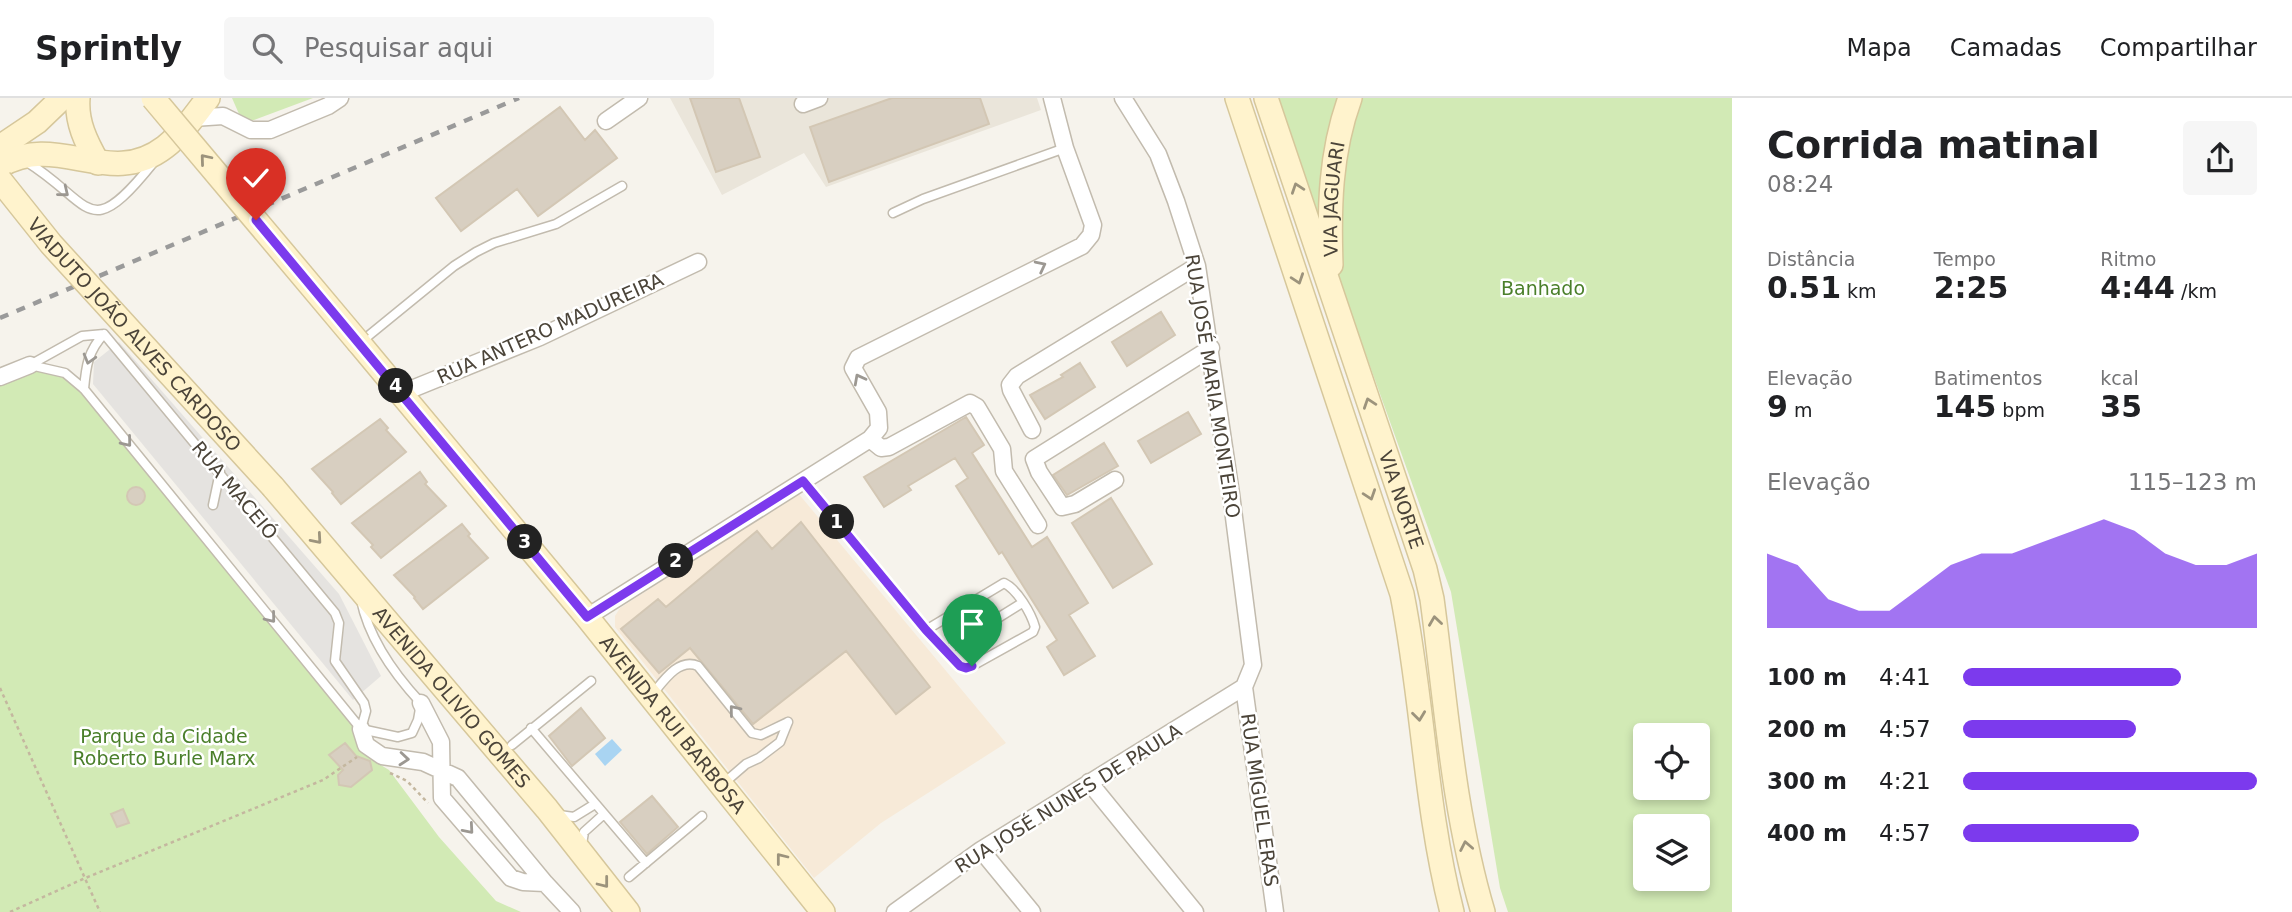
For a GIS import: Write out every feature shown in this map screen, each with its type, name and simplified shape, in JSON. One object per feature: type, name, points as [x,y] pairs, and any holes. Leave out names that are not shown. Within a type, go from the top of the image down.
[{"type":"main road","points":[[1,159],[40,98]]},
{"type":"main road","points":[[1,159],[62,98]]},
{"type":"main road","points":[[78,98],[77,112],[85,140],[98,163]]},
{"type":"main road","name":"AVENIDA RUI BARBOSA","points":[[153,98],[587,617],[823,912]]},
{"type":"main road","name":"VIA NORTE","points":[[1237,98],[1402,594],[1410,635],[1434,834],[1452,912]]},
{"type":"main road","name":"VIA NORTE","points":[[1266,98],[1429,583],[1462,825],[1472,877],[1483,912]]},
{"type":"main road","name":"VIA JAGUARI","points":[[1334,300],[1329,227],[1331,180],[1336,146],[1350,98]]},
{"type":"main road","points":[[1,159],[34,154],[117,166],[134,162],[164,148],[205,105]]},
{"type":"main road","name":"VIADUTO JOÃO ALVES CARDOSO","points":[[1,159],[51,244],[273,487]]},
{"type":"main road","name":"AVENIDA OLIVIO GOMES","points":[[273,487],[547,809],[628,912]]},
{"type":"street","points":[[205,105],[251,130],[270,130],[328,107],[340,98]]},
{"type":"street","points":[[606,121],[639,98]]},
{"type":"street","points":[[803,104],[819,98]]},
{"type":"street","points":[[587,617],[870,439],[879,428],[877,412],[853,368],[858,358],[1082,246],[1091,235],[1093,225],[1065,149],[1052,98]]},
{"type":"street","name":"RUA JOSÉ MARIA MONTEIRO","points":[[1123,98],[1158,154],[1197,267],[1211,348],[1253,665],[1244,687]]},
{"type":"street","name":"RUA ANTERO MADUREIRA","points":[[402,393],[540,337],[698,262]]},
{"type":"street","points":[[1032,430],[1011,390],[1013,380],[1017,376],[1197,267]]},
{"type":"street","points":[[1115,480],[1075,505],[1062,507],[1038,472],[1034,459],[1211,348]]},
{"type":"street","points":[[0,377],[30,365]]},
{"type":"street","points":[[870,439],[881,448],[889,447],[970,403],[976,407],[1002,449],[1004,471],[1038,525]]},
{"type":"street","name":"RUA JOSÉ NUNES DE PAULA","points":[[895,912],[981,850],[1244,687]]},
{"type":"street","name":"RUA MIGUEL ERAS","points":[[1244,687],[1275,912]]},
{"type":"street","points":[[421,703],[441,742],[442,798],[511,878],[523,882],[545,883]]},
{"type":"street","points":[[361,729],[366,745],[382,756],[424,762],[458,778],[572,912]]},
{"type":"street","points":[[1089,782],[1195,912]]},
{"type":"street","points":[[981,850],[1032,912]]},
{"type":"lane","points":[[1,159],[22,160],[30,164],[79,205],[93,211],[109,208],[131,189],[164,148]]},
{"type":"lane","points":[[893,213],[923,199],[1065,149]]},
{"type":"lane","points":[[359,343],[454,266],[476,252],[494,243],[556,224],[622,186]]},
{"type":"lane","points":[[30,365],[82,336],[104,334]]},
{"type":"lane","points":[[84,389],[87,358],[94,344],[104,334]]},
{"type":"lane","name":"RUA MACEIÓ","points":[[104,334],[335,613],[339,623],[335,661],[364,703],[366,711],[361,729]]},
{"type":"lane","points":[[30,365],[65,373],[84,389],[361,729],[398,737],[412,733],[421,703],[376,641],[365,616],[359,587]]},
{"type":"lane","points":[[213,505],[219,472]]},
{"type":"lane","points":[[803,481],[926,630],[960,666],[966,668],[1033,632],[1035,627],[1009,584],[999,584],[926,630]]},
{"type":"lane","points":[[945,651],[1022,603]]},
{"type":"lane","points":[[651,696],[672,672],[692,663],[698,666],[752,733],[761,735],[788,722],[780,742],[746,764],[723,785]]},
{"type":"lane","points":[[512,745],[591,681]]},
{"type":"lane","points":[[531,728],[646,863]]},
{"type":"lane","points":[[547,809],[563,817],[574,817],[595,804]]},
{"type":"lane","points":[[583,856],[581,841],[584,832],[604,814]]},
{"type":"lane","points":[[629,877],[702,816]]},
{"type":"path","points":[[0,688],[100,912]]},
{"type":"path","points":[[10,912],[323,780],[360,755]]},
{"type":"shaded area","points":[[670,98],[1037,98],[1041,110],[826,187],[804,153],[722,195]]},
{"type":"shaded area","points":[[119,342],[339,594],[381,676],[353,700],[93,384],[94,362]]},
{"type":"shaded area","points":[[798,493],[1006,743],[881,823],[814,878],[615,627],[615,616],[620,608]]},
{"type":"green space","points":[[232,98],[313,98],[251,121],[239,114]]},
{"type":"green space","name":"Banhado","points":[[1279,98],[1732,98],[1732,912],[1508,912],[1500,888],[1451,592],[1332,260]]},
{"type":"green space","name":"Parque da Cidade Roberto Burle Marx","points":[[31,368],[63,377],[82,392],[360,728],[363,744],[371,759],[389,770],[439,837],[496,901],[521,912],[0,912],[0,381]]},
{"type":"water","points":[[612,739],[622,750],[605,766],[595,754]]},
{"type":"building","points":[[690,98],[739,98],[760,157],[716,172]]},
{"type":"building","points":[[892,98],[980,98],[989,124],[829,182],[810,127]]},
{"type":"building","points":[[560,107],[585,140],[595,130],[617,158],[538,216],[517,189],[461,231],[436,198]]},
{"type":"building","points":[[1161,312],[1175,335],[1127,366],[1112,342]]},
{"type":"building","points":[[1080,363],[1095,387],[1045,419],[1030,395],[1063,377],[1061,375]]},
{"type":"building","points":[[1188,412],[1201,434],[1151,463],[1138,441]]},
{"type":"building","points":[[966,417],[984,445],[972,453],[1032,547],[1047,537],[1088,603],[1069,615],[1095,656],[1064,675],[1047,647],[1057,640],[1002,552],[999,554],[956,486],[968,478],[955,458],[908,486],[911,490],[884,507],[864,477]]},
{"type":"building","points":[[380,419],[406,452],[341,504],[312,469]]},
{"type":"building","points":[[1104,443],[1118,466],[1067,495],[1053,475]]},
{"type":"building","points":[[420,472],[427,482],[425,484],[446,506],[381,558],[371,547],[373,545],[352,523]]},
{"type":"building","points":[[136,487],[142,490],[145,496],[142,502],[136,505],[130,502],[127,496],[130,490]]},
{"type":"building","points":[[1111,498],[1152,564],[1113,588],[1072,523]]},
{"type":"building","points":[[801,522],[930,687],[896,714],[846,651],[753,724],[690,648],[659,673],[621,629],[658,599],[666,607],[757,531],[772,549]]},
{"type":"building","points":[[462,524],[470,534],[468,536],[488,558],[423,609],[394,575]]},
{"type":"building","points":[[581,708],[605,738],[572,766],[549,736]]},
{"type":"building","points":[[345,743],[356,756],[370,761],[372,770],[351,787],[339,785],[338,775],[343,770],[329,755]]},
{"type":"building","points":[[652,796],[678,827],[647,854],[620,822]]},
{"type":"building","points":[[123,809],[129,823],[117,827],[111,814]]},
{"type":"railway","points":[[0,318],[519,98]]},
{"type":"route","points":[[256,220],[587,617],[803,481],[926,630],[960,666],[972,666]]}]
